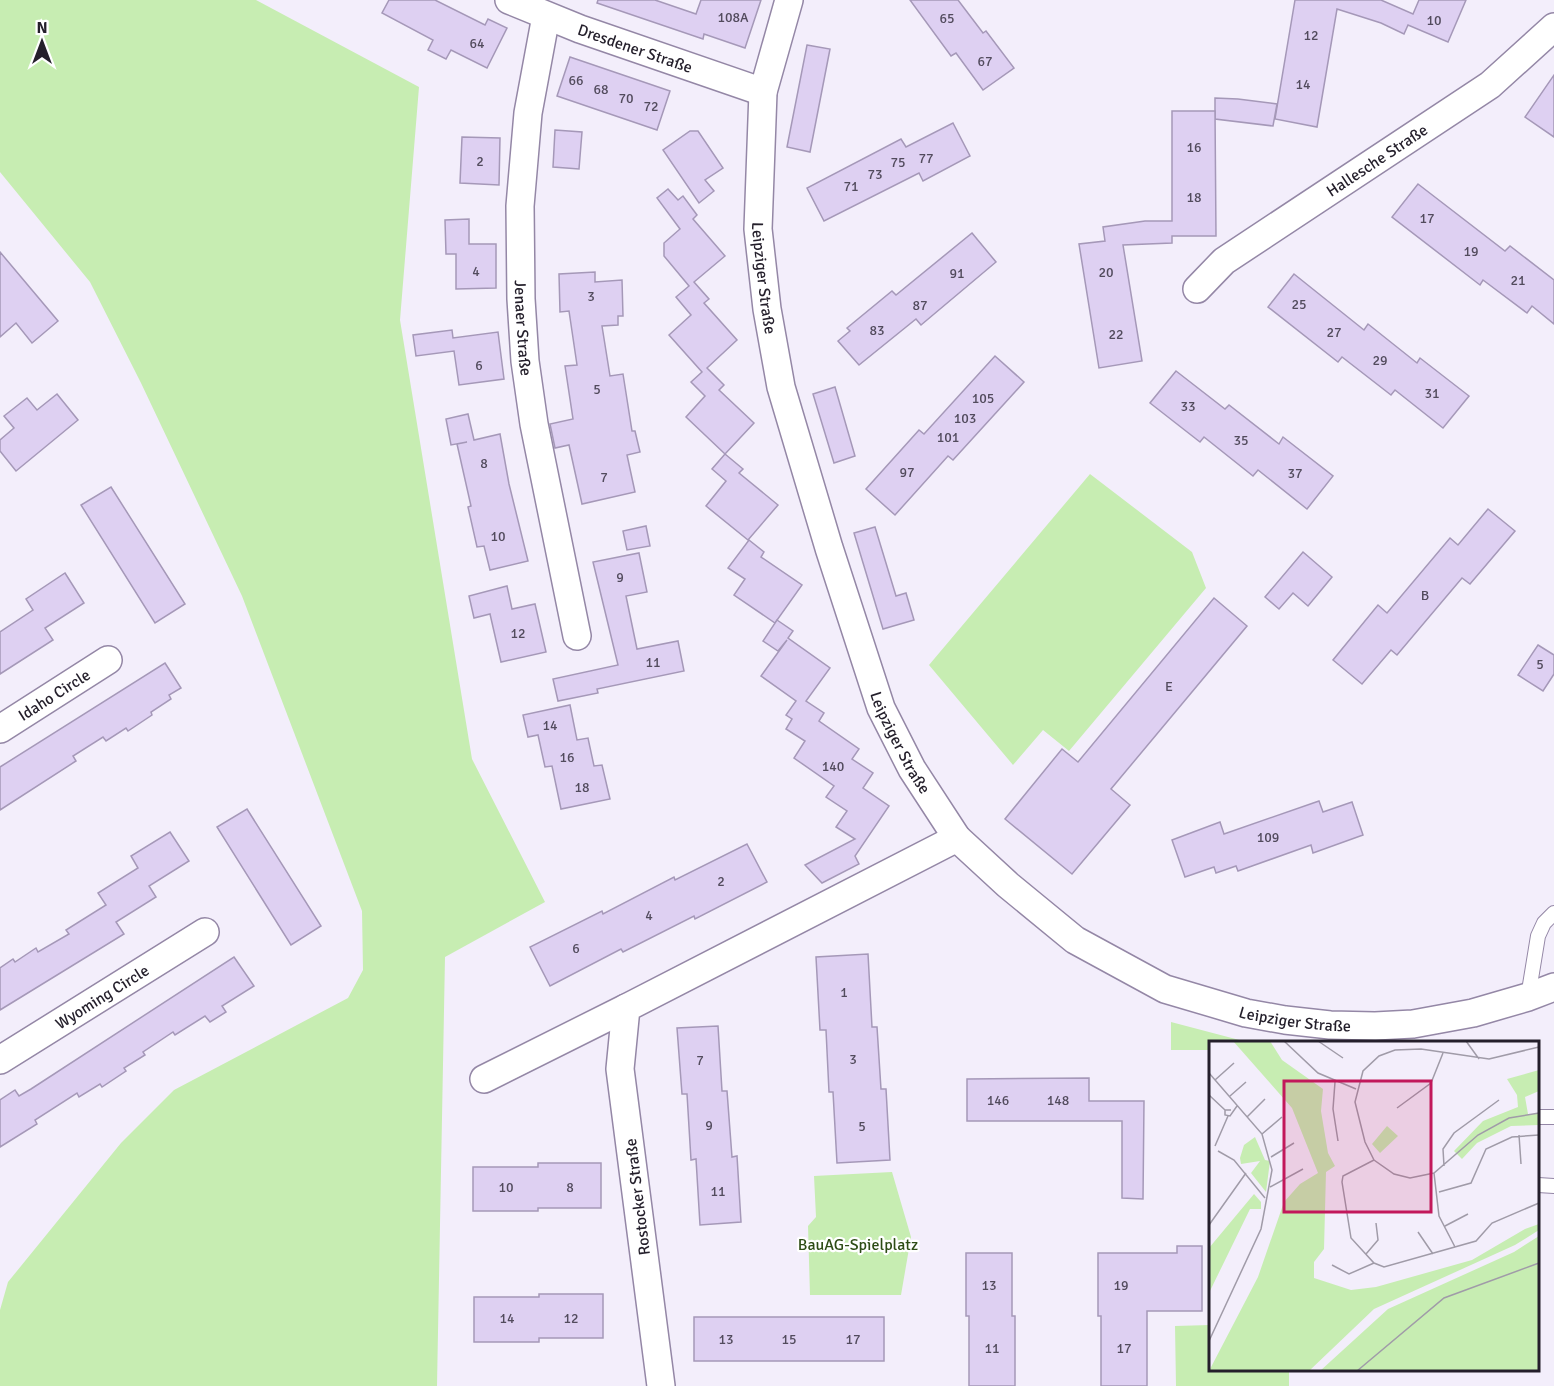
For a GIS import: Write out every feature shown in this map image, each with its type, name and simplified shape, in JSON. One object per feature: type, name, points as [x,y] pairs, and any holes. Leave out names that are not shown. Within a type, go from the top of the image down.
[{"type":"street","name":"Dresdener Straße","points":[[509,0],[546,16],[763,92]]},
{"type":"street","name":"Leipziger Straße","points":[[789,0],[763,92],[758,229],[767,309],[781,387],[829,549],[882,708],[912,769],[957,838],[1008,885],[1075,940],[1165,989],[1246,1013],[1330,1025],[1413,1024],[1473,1013],[1554,987]]},
{"type":"street","name":"Jenaer Straße","points":[[546,16],[528,113],[520,206],[521,299],[525,361],[534,424],[577,636]]},
{"type":"street","name":"Hallesche Straße","points":[[1197,289],[1224,261],[1490,85],[1554,27]]},
{"type":"street","name":"Idaho Circle","points":[[0,729],[108,660]]},
{"type":"street","points":[[484,1079],[957,838]]},
{"type":"street","name":"Wyoming Circle","points":[[0,1060],[205,932]]},
{"type":"street","name":"Rostocker Straße","points":[[626,1008],[620,1069],[661,1386]]},
{"type":"lane","points":[[1528,997],[1538,936],[1544,923],[1554,913]]},
{"type":"lane","points":[[1539,1185],[1554,1186]]},
{"type":"green space","points":[[0,0],[256,0],[419,87],[400,320],[472,759],[545,902],[445,957],[437,1386],[0,1386],[0,1310],[8,1282],[121,1143],[174,1090],[348,998],[363,970],[362,911],[242,596],[141,383],[90,282],[0,172]]},
{"type":"green space","points":[[1090,474],[1192,552],[1206,588],[1069,751],[1043,730],[1013,765],[929,665]]},
{"type":"green space","points":[[1171,1022],[1243,1041],[1209,1041],[1209,1050],[1171,1050]]},
{"type":"green space","name":"BauAG-Spielplatz","points":[[892,1172],[911,1237],[901,1295],[810,1295],[808,1226],[816,1217],[814,1176]]},
{"type":"green space","points":[[1209,1325],[1209,1371],[1289,1371],[1289,1386],[1176,1386],[1175,1326]]},
{"type":"building","points":[[389,0],[435,0],[485,25],[488,19],[507,28],[487,68],[451,50],[446,59],[428,50],[433,40],[382,13]]},
{"type":"building","points":[[598,0],[655,0],[696,14],[701,0],[761,0],[745,48],[704,34],[703,39],[597,3]]},
{"type":"building","points":[[910,0],[958,0],[983,33],[986,31],[1014,68],[983,90],[956,53],[951,56]]},
{"type":"building","points":[[1295,0],[1381,0],[1413,14],[1419,0],[1466,0],[1448,42],[1408,25],[1404,34],[1381,23],[1337,9],[1317,127],[1275,119]]},
{"type":"building","points":[[807,45],[830,49],[810,152],[787,147]]},
{"type":"building","points":[[570,57],[670,91],[657,130],[557,96]]},
{"type":"building","points":[[1554,75],[1554,137],[1525,117]]},
{"type":"building","points":[[1215,98],[1277,104],[1273,126],[1215,119]]},
{"type":"building","points":[[1172,111],[1215,111],[1216,236],[1172,236],[1172,243],[1123,245],[1142,361],[1099,368],[1079,244],[1105,241],[1103,227],[1145,221],[1172,221]]},
{"type":"building","points":[[953,123],[970,156],[923,181],[919,173],[824,221],[807,188],[901,139],[906,147]]},
{"type":"building","points":[[555,130],[582,132],[579,169],[553,167]]},
{"type":"building","points":[[690,131],[698,131],[723,168],[705,180],[714,191],[699,203],[663,150]]},
{"type":"building","points":[[462,137],[500,138],[499,185],[460,183]]},
{"type":"building","points":[[1418,184],[1505,251],[1510,246],[1554,280],[1554,324],[1532,306],[1527,313],[1483,280],[1480,285],[1392,217]]},
{"type":"building","points":[[668,189],[678,200],[683,196],[697,215],[693,219],[725,256],[694,282],[709,299],[704,303],[737,340],[707,368],[724,385],[719,390],[754,423],[725,454],[686,417],[705,396],[691,382],[702,372],[669,335],[691,315],[676,297],[689,286],[664,256],[664,243],[680,229],[657,198]]},
{"type":"building","points":[[469,219],[469,244],[496,244],[496,288],[456,289],[456,254],[446,254],[445,220]]},
{"type":"building","points":[[972,233],[996,262],[921,325],[916,319],[859,365],[838,341],[850,331],[847,328],[892,291],[896,295]]},
{"type":"building","points":[[0,252],[58,321],[32,343],[16,323],[0,337]]},
{"type":"building","points":[[595,272],[595,282],[622,280],[623,316],[618,316],[618,325],[602,326],[610,376],[623,374],[632,431],[635,431],[640,452],[627,455],[635,492],[582,504],[569,445],[555,448],[550,424],[573,419],[565,366],[577,365],[569,311],[560,312],[559,274]]},
{"type":"building","points":[[1294,274],[1364,330],[1368,324],[1417,363],[1420,358],[1469,396],[1443,428],[1395,390],[1391,395],[1342,357],[1338,362],[1268,307]]},
{"type":"building","points":[[452,330],[453,338],[498,332],[504,379],[459,385],[454,351],[416,356],[413,335]]},
{"type":"building","points":[[995,356],[1024,382],[953,460],[948,456],[895,515],[866,489],[919,430],[924,434]]},
{"type":"building","points":[[1176,371],[1225,409],[1229,405],[1279,444],[1283,437],[1333,476],[1307,509],[1258,470],[1253,476],[1204,437],[1200,442],[1150,403]]},
{"type":"building","points":[[835,387],[855,456],[834,463],[813,394]]},
{"type":"building","points":[[57,394],[78,420],[16,471],[0,451],[0,440],[14,428],[4,416],[27,398],[37,410]]},
{"type":"building","points":[[468,414],[474,440],[500,434],[509,484],[528,561],[490,570],[484,546],[477,547],[468,507],[471,506],[457,444],[467,442],[451,445],[446,419]]},
{"type":"building","points":[[725,454],[743,469],[739,473],[778,505],[748,540],[706,506],[726,481],[712,469]]},
{"type":"building","points":[[111,487],[185,604],[155,623],[81,505]]},
{"type":"building","points":[[1488,509],[1515,531],[1470,584],[1462,578],[1397,655],[1391,650],[1362,684],[1333,660],[1378,605],[1387,613],[1450,538],[1458,545]]},
{"type":"building","points":[[646,526],[650,546],[627,550],[623,531]]},
{"type":"building","points":[[875,527],[896,596],[906,593],[914,620],[883,629],[854,533]]},
{"type":"building","points":[[749,540],[764,552],[761,557],[802,585],[775,623],[734,595],[745,579],[728,568]]},
{"type":"building","points":[[1303,552],[1332,577],[1308,606],[1293,593],[1279,609],[1265,597]]},
{"type":"building","points":[[639,553],[647,592],[626,596],[637,649],[678,641],[684,671],[597,689],[598,693],[558,701],[553,679],[618,665],[593,562]]},
{"type":"building","points":[[65,573],[84,603],[45,628],[53,640],[0,674],[0,632],[33,610],[26,599]]},
{"type":"building","points":[[507,586],[512,609],[535,604],[546,652],[501,662],[490,614],[474,618],[469,596]]},
{"type":"building","points":[[1214,598],[1247,626],[1111,789],[1130,805],[1072,874],[1005,819],[1062,749],[1078,762]]},
{"type":"building","points":[[777,620],[793,631],[788,638],[830,668],[806,701],[824,713],[819,721],[859,749],[852,759],[873,773],[863,788],[889,806],[855,856],[859,864],[822,883],[805,865],[855,839],[836,827],[847,811],[826,797],[834,786],[794,758],[805,741],[786,729],[792,719],[786,715],[796,701],[761,676],[787,640],[778,651],[763,641]]},
{"type":"building","points":[[1538,645],[1554,655],[1554,674],[1543,691],[1518,675]]},
{"type":"building","points":[[165,663],[181,688],[169,695],[171,699],[128,731],[126,728],[106,741],[103,737],[73,756],[76,761],[0,810],[0,767]]},
{"type":"building","points":[[570,705],[577,740],[588,738],[594,766],[602,765],[610,799],[561,809],[552,766],[545,767],[538,735],[528,737],[523,715]]},
{"type":"building","points":[[1319,801],[1323,812],[1352,802],[1363,835],[1313,853],[1311,845],[1238,871],[1236,866],[1216,873],[1214,867],[1185,877],[1172,840],[1220,822],[1224,834]]},
{"type":"building","points":[[247,809],[321,926],[291,945],[217,827]]},
{"type":"building","points":[[170,832],[189,861],[149,886],[156,897],[116,922],[124,934],[0,1010],[0,968],[13,959],[15,962],[36,948],[38,952],[69,934],[66,930],[106,905],[98,893],[138,868],[131,856]]},
{"type":"building","points":[[747,844],[767,882],[695,919],[694,916],[623,952],[621,949],[550,986],[530,947]]},
{"type":"building","points":[[868,954],[872,1027],[877,1027],[881,1089],[886,1089],[890,1160],[837,1163],[833,1092],[829,1092],[826,1030],[820,1030],[816,957]]},
{"type":"building","points":[[234,957],[254,986],[222,1006],[226,1012],[210,1022],[205,1016],[175,1035],[173,1032],[143,1052],[145,1055],[124,1068],[126,1071],[102,1087],[100,1084],[79,1097],[77,1093],[35,1120],[37,1124],[0,1147],[0,1100],[15,1090],[19,1096],[31,1089]]},
{"type":"building","points":[[718,1026],[722,1091],[727,1091],[732,1157],[737,1156],[741,1222],[700,1225],[696,1159],[691,1160],[687,1094],[682,1094],[677,1028]]},
{"type":"building","points":[[1089,1078],[1089,1101],[1144,1101],[1143,1199],[1122,1198],[1122,1121],[967,1121],[967,1079]]},
{"type":"building","points":[[538,1163],[601,1163],[601,1208],[473,1211],[473,1167],[538,1167]]},
{"type":"building","points":[[1177,1246],[1202,1246],[1202,1311],[1147,1311],[1147,1386],[1101,1386],[1098,1253],[1177,1253]]},
{"type":"building","points":[[966,1253],[1012,1253],[1015,1386],[969,1386]]},
{"type":"building","points":[[539,1294],[603,1294],[603,1338],[539,1338],[539,1342],[474,1342],[474,1297],[539,1297]]},
{"type":"building","points":[[694,1317],[884,1317],[884,1361],[694,1361]]}]
